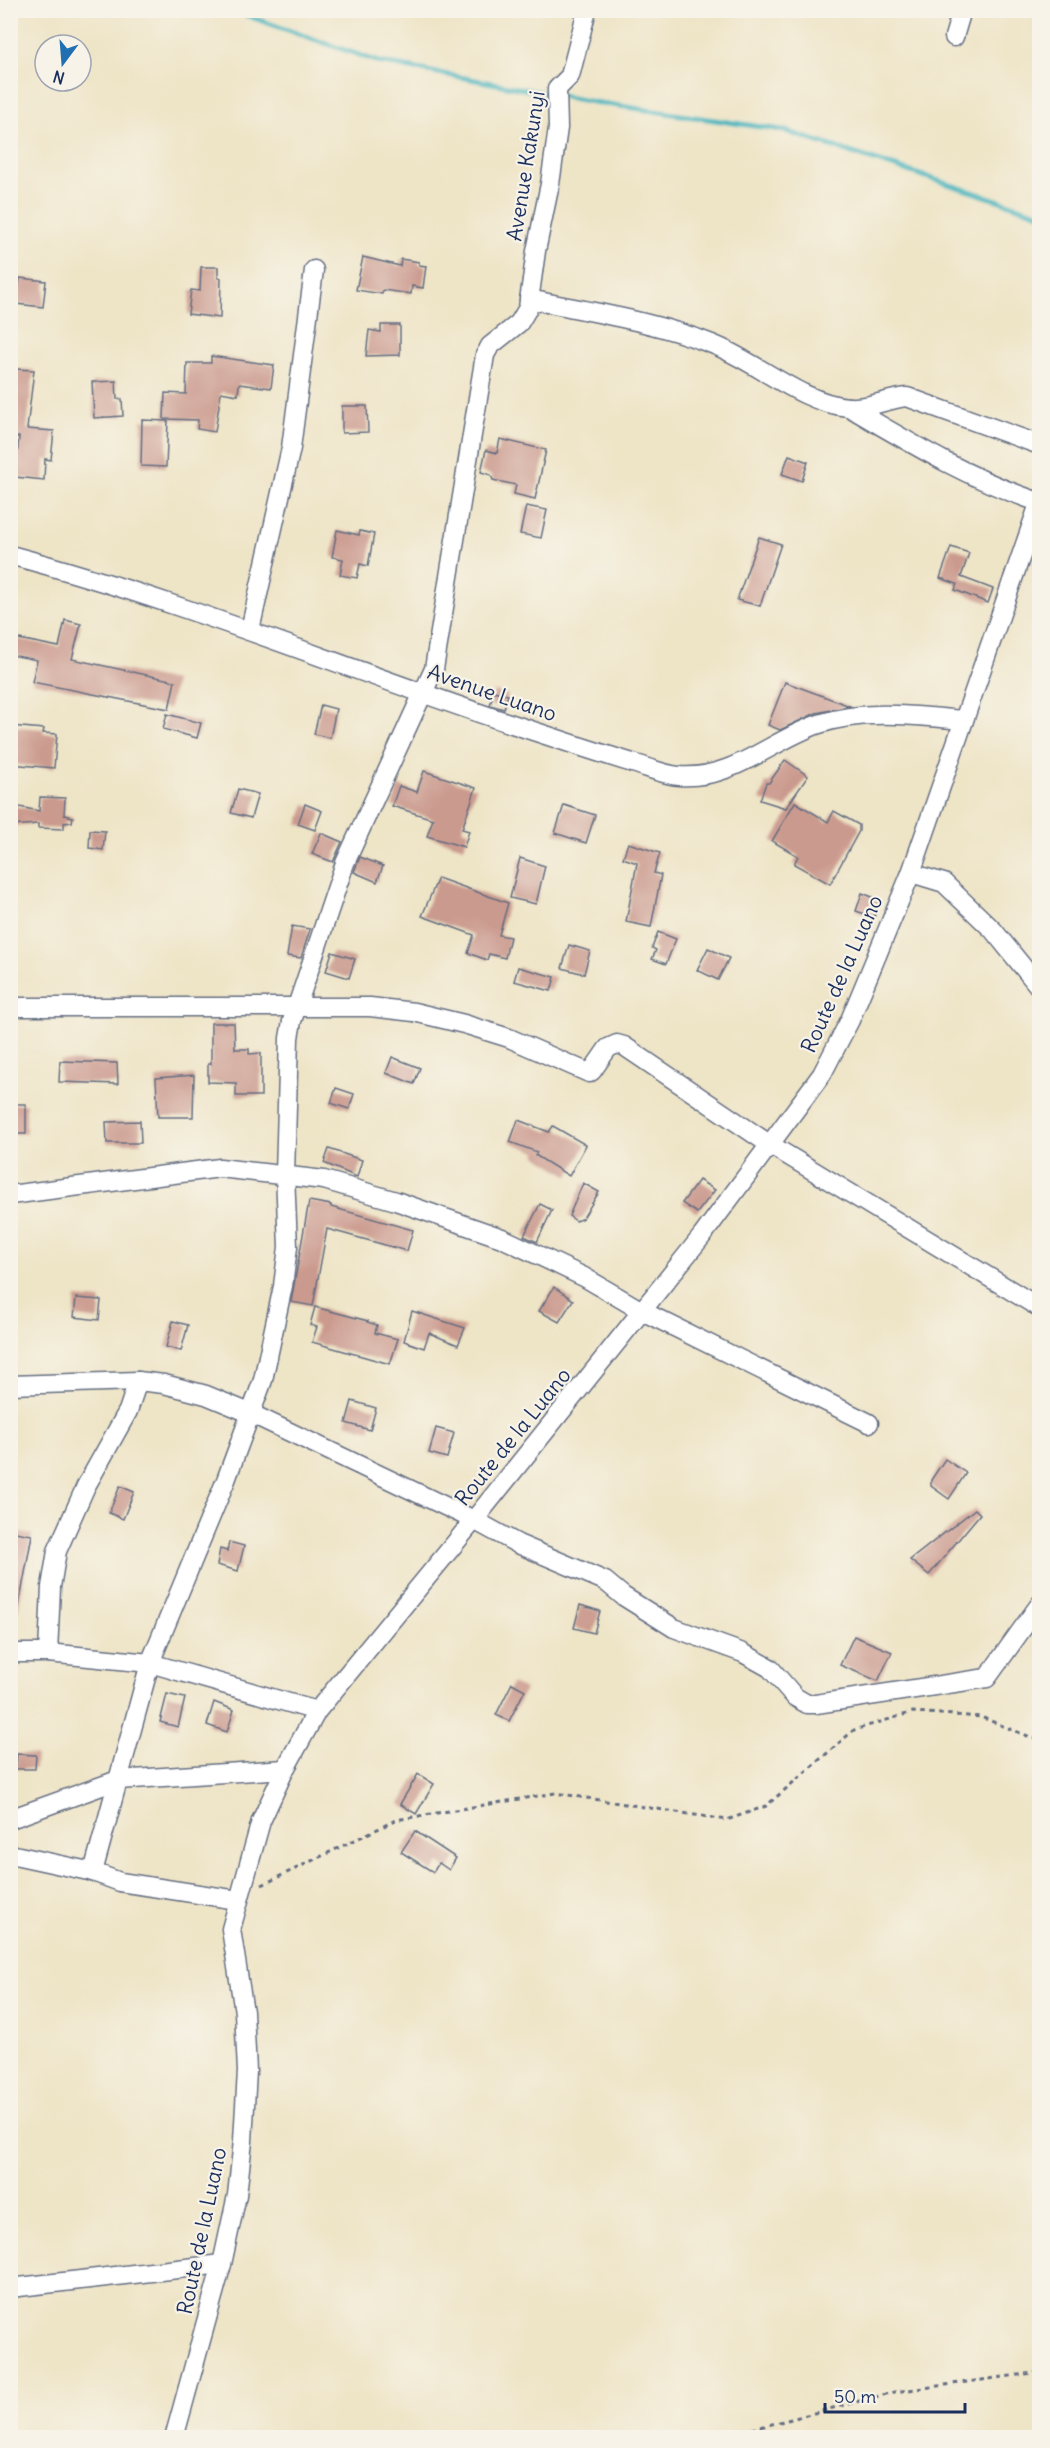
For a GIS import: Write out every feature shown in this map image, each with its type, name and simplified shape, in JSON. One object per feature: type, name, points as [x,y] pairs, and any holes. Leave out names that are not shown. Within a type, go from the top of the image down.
[{"type":"street","name":"Avenue Kakunyi","points":[[93,1872],[150,1663],[252,1414],[263,1380],[284,1287],[288,1247],[285,1174],[289,1038],[296,1005],[345,863],[434,669],[485,355],[490,346],[519,323],[526,314],[558,128],[557,89],[570,76],[587,10]]},
{"type":"street","points":[[954,38],[962,10]]},
{"type":"street","points":[[250,630],[291,448],[314,270]]},
{"type":"street","points":[[529,298],[645,324],[712,344],[809,395],[831,404],[863,407],[890,399],[907,398],[923,401],[1040,445]]},
{"type":"street","points":[[849,407],[968,474],[1002,490],[1039,502]]},
{"type":"street","name":"Route de la Luano","points":[[174,2438],[222,2264],[238,2184],[247,2071],[244,2012],[231,1929],[261,1821],[285,1769],[317,1711],[702,1236],[822,1074],[836,1049],[911,873],[1039,502]]},
{"type":"street","name":"Avenue Luano","points":[[10,555],[87,575],[250,630],[422,694],[677,776],[700,776],[721,772],[747,761],[798,733],[820,724],[843,719],[904,716],[964,720]]},
{"type":"street","points":[[911,873],[944,883],[993,930],[1040,988]]},
{"type":"street","points":[[10,1007],[296,1005],[370,1007],[414,1012],[509,1038],[585,1073],[592,1071],[608,1048],[617,1044],[624,1046],[769,1144],[1040,1308]]},
{"type":"street","points":[[10,1195],[220,1168],[324,1180],[396,1201],[502,1238],[584,1277],[642,1311],[869,1423]]},
{"type":"street","points":[[48,1653],[51,1587],[57,1551],[87,1486],[128,1411],[138,1381]]},
{"type":"street","points":[[10,1385],[138,1381],[164,1384],[206,1395],[252,1414],[511,1540],[605,1581],[623,1596],[674,1628],[743,1653],[770,1668],[795,1697],[807,1704],[987,1678],[1040,1604]]},
{"type":"street","points":[[10,1653],[48,1653],[150,1663],[317,1711]]},
{"type":"street","points":[[10,1819],[118,1780],[285,1769]]},
{"type":"street","points":[[10,1854],[93,1872],[120,1882],[238,1900]]},
{"type":"street","points":[[10,2288],[222,2264]]},
{"type":"path","points":[[238,1900],[262,1885],[396,1820],[555,1793],[727,1820],[766,1806],[854,1730],[913,1712],[981,1717],[1040,1741]]},
{"type":"path","points":[[699,2438],[730,2435],[894,2392],[1040,2372]]},
{"type":"building","points":[[363,257],[400,266],[401,259],[419,262],[419,265],[426,266],[423,288],[412,286],[411,294],[383,290],[382,294],[356,290]]},
{"type":"building","points":[[201,267],[218,267],[218,278],[221,278],[220,318],[188,314],[191,290],[200,291]]},
{"type":"building","points":[[20,278],[46,281],[43,307],[16,304]]},
{"type":"building","points":[[381,325],[400,325],[400,355],[366,356],[369,330],[381,332]]},
{"type":"building","points":[[211,356],[274,365],[271,388],[239,384],[238,395],[221,392],[215,432],[197,429],[198,420],[164,419],[165,393],[186,394],[187,363],[211,363]]},
{"type":"building","points":[[15,369],[34,370],[27,429],[54,431],[51,460],[45,459],[44,480],[15,477],[19,437],[10,437],[10,404]]},
{"type":"building","points":[[116,381],[117,399],[122,399],[123,416],[94,418],[92,382]]},
{"type":"building","points":[[342,406],[367,406],[368,432],[342,433]]},
{"type":"building","points":[[142,420],[168,421],[166,467],[141,466]]},
{"type":"building","points":[[500,439],[546,450],[535,499],[514,494],[516,485],[493,480],[491,475],[481,472],[486,450],[497,453]]},
{"type":"building","points":[[789,455],[808,462],[802,481],[782,474]]},
{"type":"building","points":[[526,506],[547,510],[541,538],[520,534]]},
{"type":"building","points":[[337,530],[359,535],[360,531],[374,534],[368,566],[360,564],[357,578],[340,575],[343,559],[332,557]]},
{"type":"building","points":[[759,537],[781,544],[760,606],[737,600]]},
{"type":"building","points":[[951,547],[969,553],[961,577],[993,589],[988,603],[955,590],[957,584],[940,578]]},
{"type":"building","points":[[65,620],[81,624],[72,659],[175,681],[169,709],[32,682],[37,660],[11,655],[14,638],[59,647]]},
{"type":"building","points":[[785,682],[850,706],[816,713],[780,730],[768,725]]},
{"type":"building","points":[[494,691],[508,695],[504,709],[490,705]]},
{"type":"building","points":[[321,705],[336,709],[330,738],[314,734]]},
{"type":"building","points":[[167,714],[201,723],[197,738],[163,729]]},
{"type":"building","points":[[10,726],[44,729],[43,733],[57,734],[54,768],[10,764]]},
{"type":"building","points":[[785,760],[808,776],[786,808],[760,800],[766,783],[769,783]]},
{"type":"building","points":[[424,771],[476,788],[462,829],[469,831],[464,847],[427,836],[433,819],[392,806],[399,786],[417,792]]},
{"type":"building","points":[[238,789],[258,794],[251,818],[231,813]]},
{"type":"building","points":[[40,797],[65,798],[64,815],[73,817],[72,822],[64,823],[64,829],[38,828],[38,824],[10,826],[10,805],[39,811]]},
{"type":"building","points":[[795,802],[828,822],[834,811],[859,825],[859,831],[830,884],[794,864],[798,856],[772,841]]},
{"type":"building","points":[[305,804],[322,811],[315,830],[298,824]]},
{"type":"building","points":[[564,805],[595,815],[586,843],[555,833]]},
{"type":"building","points":[[90,830],[105,831],[103,850],[89,848]]},
{"type":"building","points":[[321,833],[342,842],[333,862],[312,854]]},
{"type":"building","points":[[628,843],[660,853],[654,873],[661,875],[651,927],[626,922],[637,863],[623,858]]},
{"type":"building","points":[[360,857],[383,866],[377,882],[354,872]]},
{"type":"building","points":[[520,858],[545,866],[536,904],[510,898]]},
{"type":"building","points":[[438,878],[508,903],[499,935],[510,937],[505,958],[489,954],[487,960],[468,953],[474,935],[422,916]]},
{"type":"building","points":[[862,893],[880,900],[874,917],[856,911]]},
{"type":"building","points":[[292,926],[310,929],[301,958],[287,956]]},
{"type":"building","points":[[658,932],[676,939],[666,964],[652,959],[656,950],[652,948]]},
{"type":"building","points":[[569,945],[590,951],[584,974],[562,968]]},
{"type":"building","points":[[708,948],[729,958],[718,980],[697,970]]},
{"type":"building","points":[[332,952],[355,959],[349,978],[326,971]]},
{"type":"building","points":[[518,967],[555,977],[551,991],[514,981]]},
{"type":"building","points":[[211,1023],[234,1023],[235,1049],[249,1049],[249,1054],[261,1053],[261,1096],[236,1096],[236,1083],[208,1082],[208,1064],[211,1064]]},
{"type":"building","points":[[392,1057],[420,1068],[414,1084],[386,1073]]},
{"type":"building","points":[[60,1061],[117,1063],[118,1084],[59,1082]]},
{"type":"building","points":[[194,1075],[193,1117],[158,1117],[156,1078]]},
{"type":"building","points":[[336,1088],[354,1094],[349,1109],[331,1103]]},
{"type":"building","points":[[10,1104],[26,1104],[26,1134],[10,1134]]},
{"type":"building","points":[[518,1120],[549,1132],[553,1126],[586,1145],[569,1176],[535,1155],[537,1152],[510,1142]]},
{"type":"building","points":[[140,1121],[141,1143],[107,1143],[106,1122]]},
{"type":"building","points":[[329,1149],[362,1160],[357,1177],[324,1163]]},
{"type":"building","points":[[699,1180],[715,1190],[697,1213],[682,1203]]},
{"type":"building","points":[[583,1183],[599,1192],[583,1218],[576,1221],[569,1216]]},
{"type":"building","points":[[309,1201],[331,1205],[331,1207],[413,1230],[407,1251],[327,1229],[313,1306],[291,1302]]},
{"type":"building","points":[[540,1204],[552,1210],[537,1242],[524,1236]]},
{"type":"building","points":[[554,1287],[573,1300],[559,1322],[539,1311]]},
{"type":"building","points":[[76,1298],[101,1300],[99,1320],[74,1317]]},
{"type":"building","points":[[315,1307],[368,1321],[377,1325],[375,1333],[398,1339],[390,1364],[312,1342],[317,1327],[310,1325]]},
{"type":"building","points":[[412,1311],[465,1328],[458,1345],[429,1333],[424,1348],[404,1341]]},
{"type":"building","points":[[173,1321],[188,1325],[181,1351],[166,1347]]},
{"type":"building","points":[[352,1401],[376,1408],[370,1430],[346,1423]]},
{"type":"building","points":[[436,1428],[454,1433],[447,1458],[429,1453]]},
{"type":"building","points":[[945,1459],[966,1473],[949,1499],[931,1486],[931,1480]]},
{"type":"building","points":[[120,1486],[134,1492],[123,1519],[109,1513]]},
{"type":"building","points":[[975,1509],[980,1514],[929,1575],[910,1560]]},
{"type":"building","points":[[10,1531],[32,1535],[18,1611],[10,1611]]},
{"type":"building","points":[[229,1542],[244,1546],[238,1571],[217,1565],[220,1549],[227,1551]]},
{"type":"building","points":[[580,1605],[600,1611],[594,1633],[574,1628]]},
{"type":"building","points":[[854,1636],[892,1652],[878,1681],[840,1665]]},
{"type":"building","points":[[512,1683],[525,1690],[509,1721],[496,1715]]},
{"type":"building","points":[[167,1694],[185,1698],[178,1727],[160,1722]]},
{"type":"building","points":[[214,1702],[234,1710],[227,1732],[207,1725]]},
{"type":"building","points":[[17,1754],[36,1755],[35,1769],[16,1769]]},
{"type":"building","points":[[418,1774],[434,1784],[416,1814],[400,1804]]},
{"type":"building","points":[[415,1831],[456,1858],[449,1870],[439,1863],[433,1872],[401,1852]]},
{"type":"waterway","points":[[231,10],[379,62],[593,102],[782,130],[1040,214]]}]
